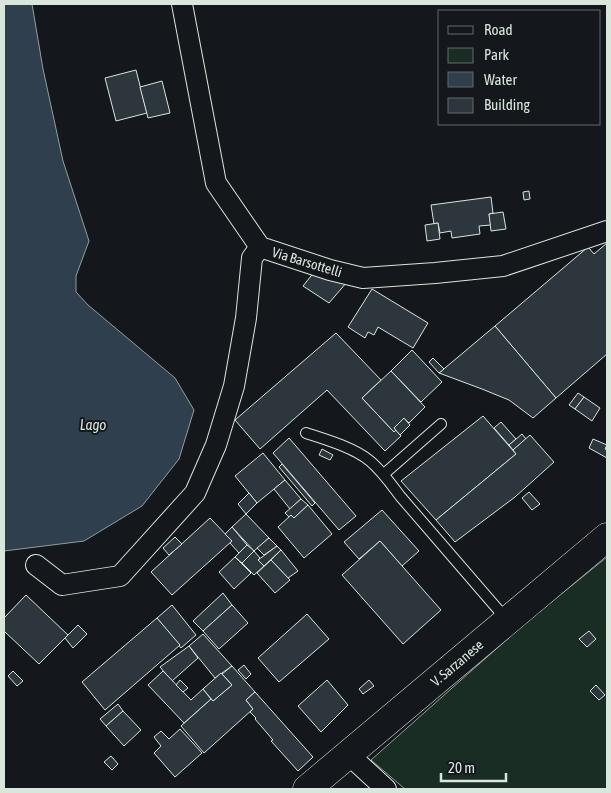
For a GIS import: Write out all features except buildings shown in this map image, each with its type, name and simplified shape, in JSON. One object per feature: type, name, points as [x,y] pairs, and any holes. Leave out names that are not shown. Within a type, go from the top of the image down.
[{"type":"main road","name":"V. Sarzanese","points":[[306,789],[607,537]]},
{"type":"street","name":"Via Barsottelli","points":[[182,4],[216,184],[260,247],[330,270],[363,278],[503,266],[607,231]]},
{"type":"street","points":[[36,566],[62,585],[120,576],[195,493],[216,445],[234,386],[246,318],[252,258],[260,247]]},
{"type":"street","points":[[348,754],[386,789]]},
{"type":"lane","points":[[384,474],[441,424]]},
{"type":"lane","points":[[306,433],[332,441],[368,459],[384,474],[400,496],[508,621]]},
{"type":"green space","points":[[607,557],[607,789],[405,789],[371,760],[523,625]]},
{"type":"water","name":"Lago","points":[[4,4],[32,4],[43,69],[63,161],[89,241],[76,276],[76,292],[88,305],[175,378],[194,410],[179,459],[142,506],[84,541],[4,551]]}]
